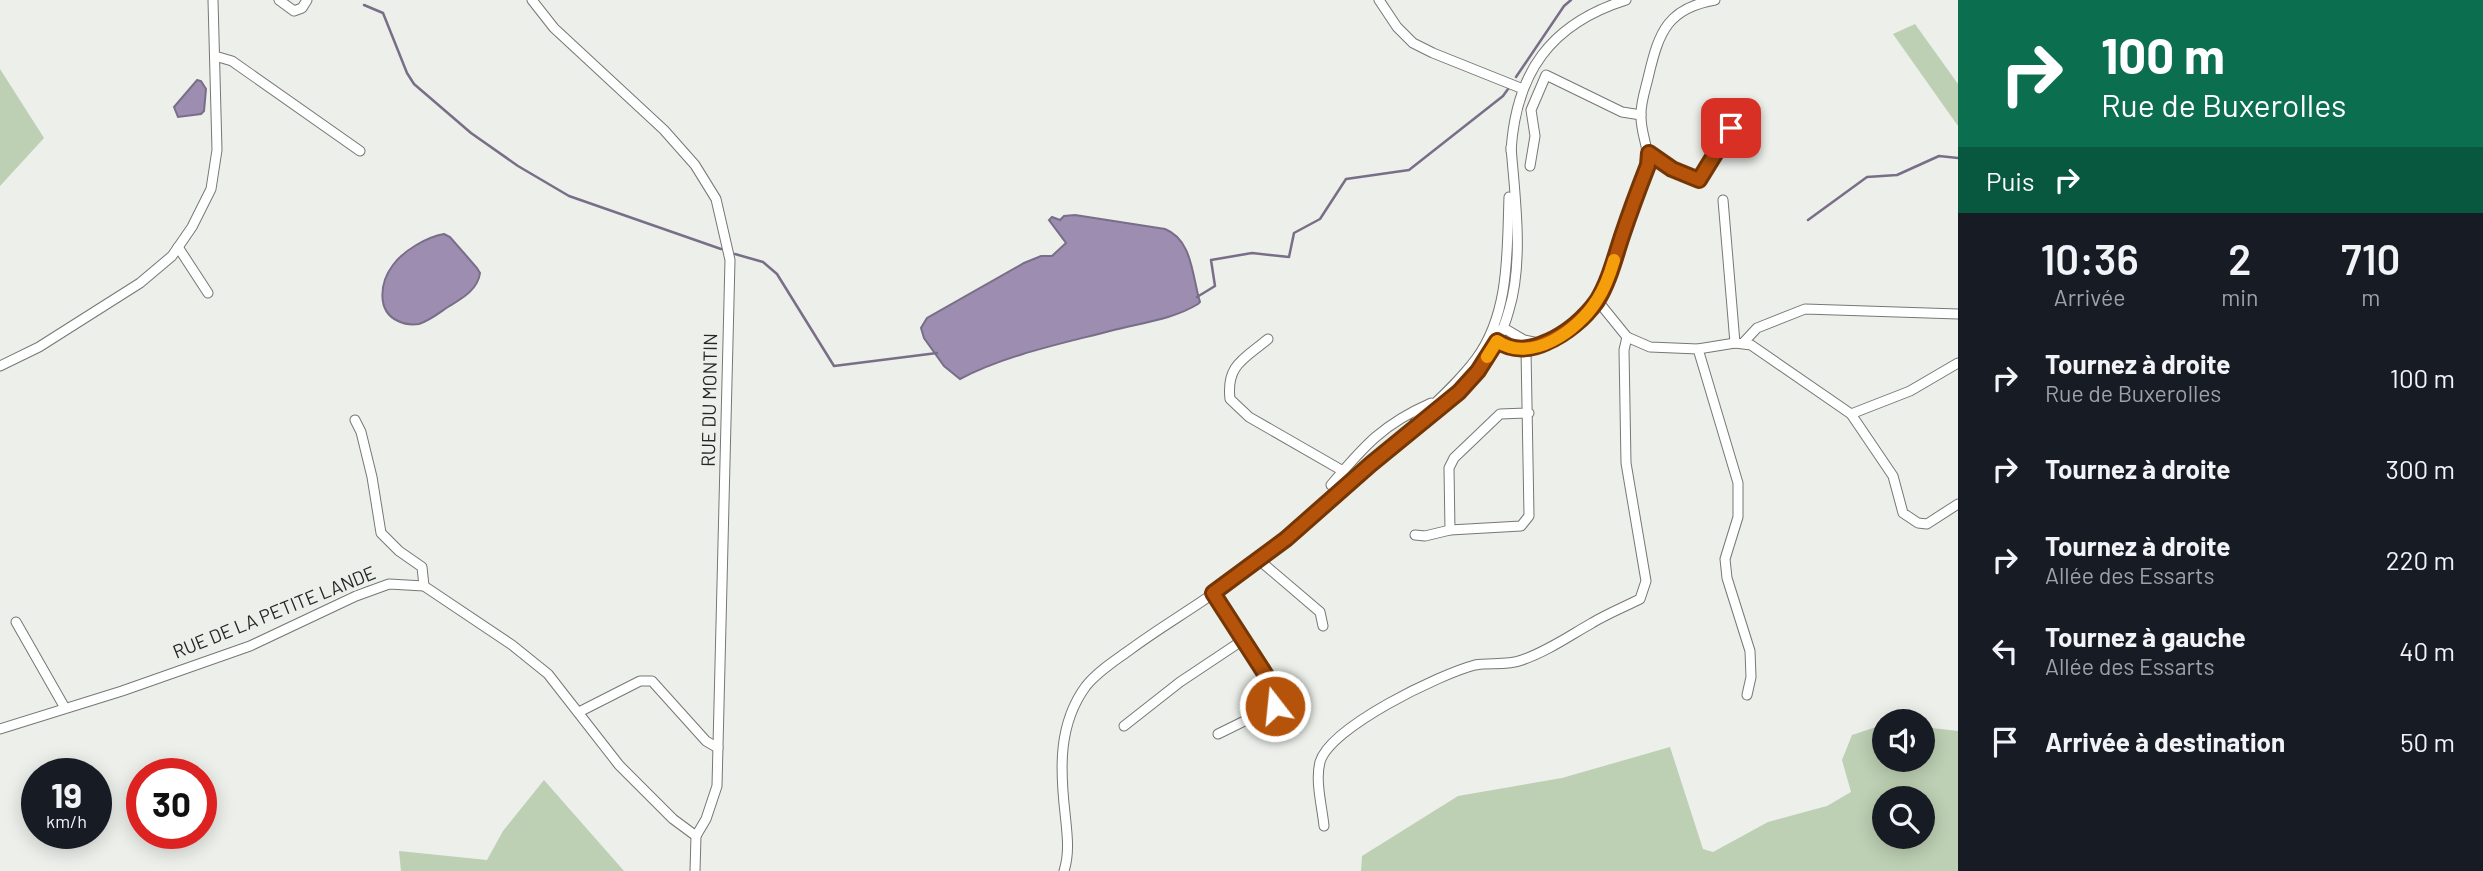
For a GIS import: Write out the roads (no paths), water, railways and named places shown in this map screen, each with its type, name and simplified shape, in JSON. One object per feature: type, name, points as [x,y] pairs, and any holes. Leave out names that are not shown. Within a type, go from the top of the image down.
[{"type":"street","points":[[0,366],[39,347],[140,283],[172,256],[192,227],[211,189],[217,150],[213,0]]},
{"type":"street","points":[[279,0],[294,11],[302,8],[307,0]]},
{"type":"street","name":"RUE DU MONTIN","points":[[532,0],[554,27],[664,130],[695,165],[716,199],[730,260],[717,786],[706,819],[696,836],[695,871]]},
{"type":"street","points":[[1379,0],[1397,27],[1413,43],[1523,89]]},
{"type":"street","points":[[1371,464],[1437,401],[1478,357],[1510,309],[1517,253],[1511,147],[1513,122],[1523,89],[1534,68],[1562,34],[1603,8],[1626,0]]},
{"type":"street","points":[[1497,341],[1504,346],[1526,350],[1543,344],[1563,334],[1597,300],[1609,275],[1648,165],[1649,153],[1641,115],[1655,49],[1662,31],[1684,9],[1715,0]]},
{"type":"street","points":[[215,55],[232,61],[360,152]]},
{"type":"street","points":[[1530,166],[1535,136],[1531,110],[1546,75],[1622,112],[1641,115]]},
{"type":"street","points":[[1649,153],[1672,169],[1699,180],[1731,128],[1713,114]]},
{"type":"street","points":[[1723,200],[1739,343]]},
{"type":"street","points":[[178,247],[208,293]]},
{"type":"street","points":[[1597,300],[1627,337],[1650,347],[1698,349],[1739,343],[1751,345],[1851,414],[1893,476],[1903,513],[1918,523],[1927,524],[1958,504]]},
{"type":"street","points":[[1739,343],[1757,328],[1805,309],[1958,314]]},
{"type":"street","points":[[1063,871],[1068,844],[1061,761],[1065,731],[1074,706],[1087,685],[1110,664],[1259,560],[1459,392],[1478,371],[1497,341],[1497,330]]},
{"type":"street","points":[[1497,330],[1507,330],[1524,340],[1543,344]]},
{"type":"street","points":[[1324,826],[1319,779],[1320,761],[1329,747],[1354,726],[1381,708],[1445,674],[1478,664],[1487,666],[1519,662],[1554,647],[1593,622],[1640,599],[1646,581],[1626,463],[1624,350],[1627,337]]},
{"type":"street","points":[[1268,340],[1233,369],[1228,384],[1230,399],[1249,416],[1343,471]]},
{"type":"street","points":[[1698,349],[1738,483],[1738,517],[1725,559],[1727,578],[1750,651],[1751,677],[1747,695]]},
{"type":"street","points":[[1415,535],[1521,526],[1530,516],[1526,350]]},
{"type":"street","points":[[1851,414],[1910,391],[1958,363]]},
{"type":"street","points":[[1331,485],[1379,432],[1404,415],[1437,401]]},
{"type":"street","points":[[1450,530],[1449,468],[1454,458],[1500,414],[1529,413]]},
{"type":"street","points":[[355,420],[361,432],[372,477],[381,533],[399,551],[422,567],[424,586],[512,645],[548,674],[620,765],[673,818],[696,836]]},
{"type":"street","points":[[1360,450],[1371,464]]},
{"type":"street","points":[[1259,560],[1320,612],[1324,626]]},
{"type":"street","name":"RUE DE LA PETITE LANDE","points":[[0,729],[122,691],[250,646],[356,596],[389,584],[424,586]]},
{"type":"street","points":[[1213,593],[1278,694],[1275,706],[1218,734]]},
{"type":"street","points":[[16,622],[65,708]]},
{"type":"street","points":[[1124,726],[1180,682],[1243,640]]},
{"type":"street","points":[[579,712],[640,681],[652,681],[706,741],[718,748]]},
{"type":"waterway","points":[[1516,77],[1564,6],[1571,0]]},
{"type":"waterway","points":[[364,5],[383,13],[414,84],[471,133],[518,166],[569,196],[721,249]]},
{"type":"waterway","points":[[1197,297],[1215,286],[1211,260],[1252,253],[1289,257],[1294,233],[1320,219],[1346,179],[1409,170],[1503,96],[1508,89]]},
{"type":"waterway","points":[[1808,220],[1867,177],[1897,175],[1939,156],[1958,158]]},
{"type":"waterway","points":[[735,254],[763,262],[777,274],[834,366],[937,353]]}]
